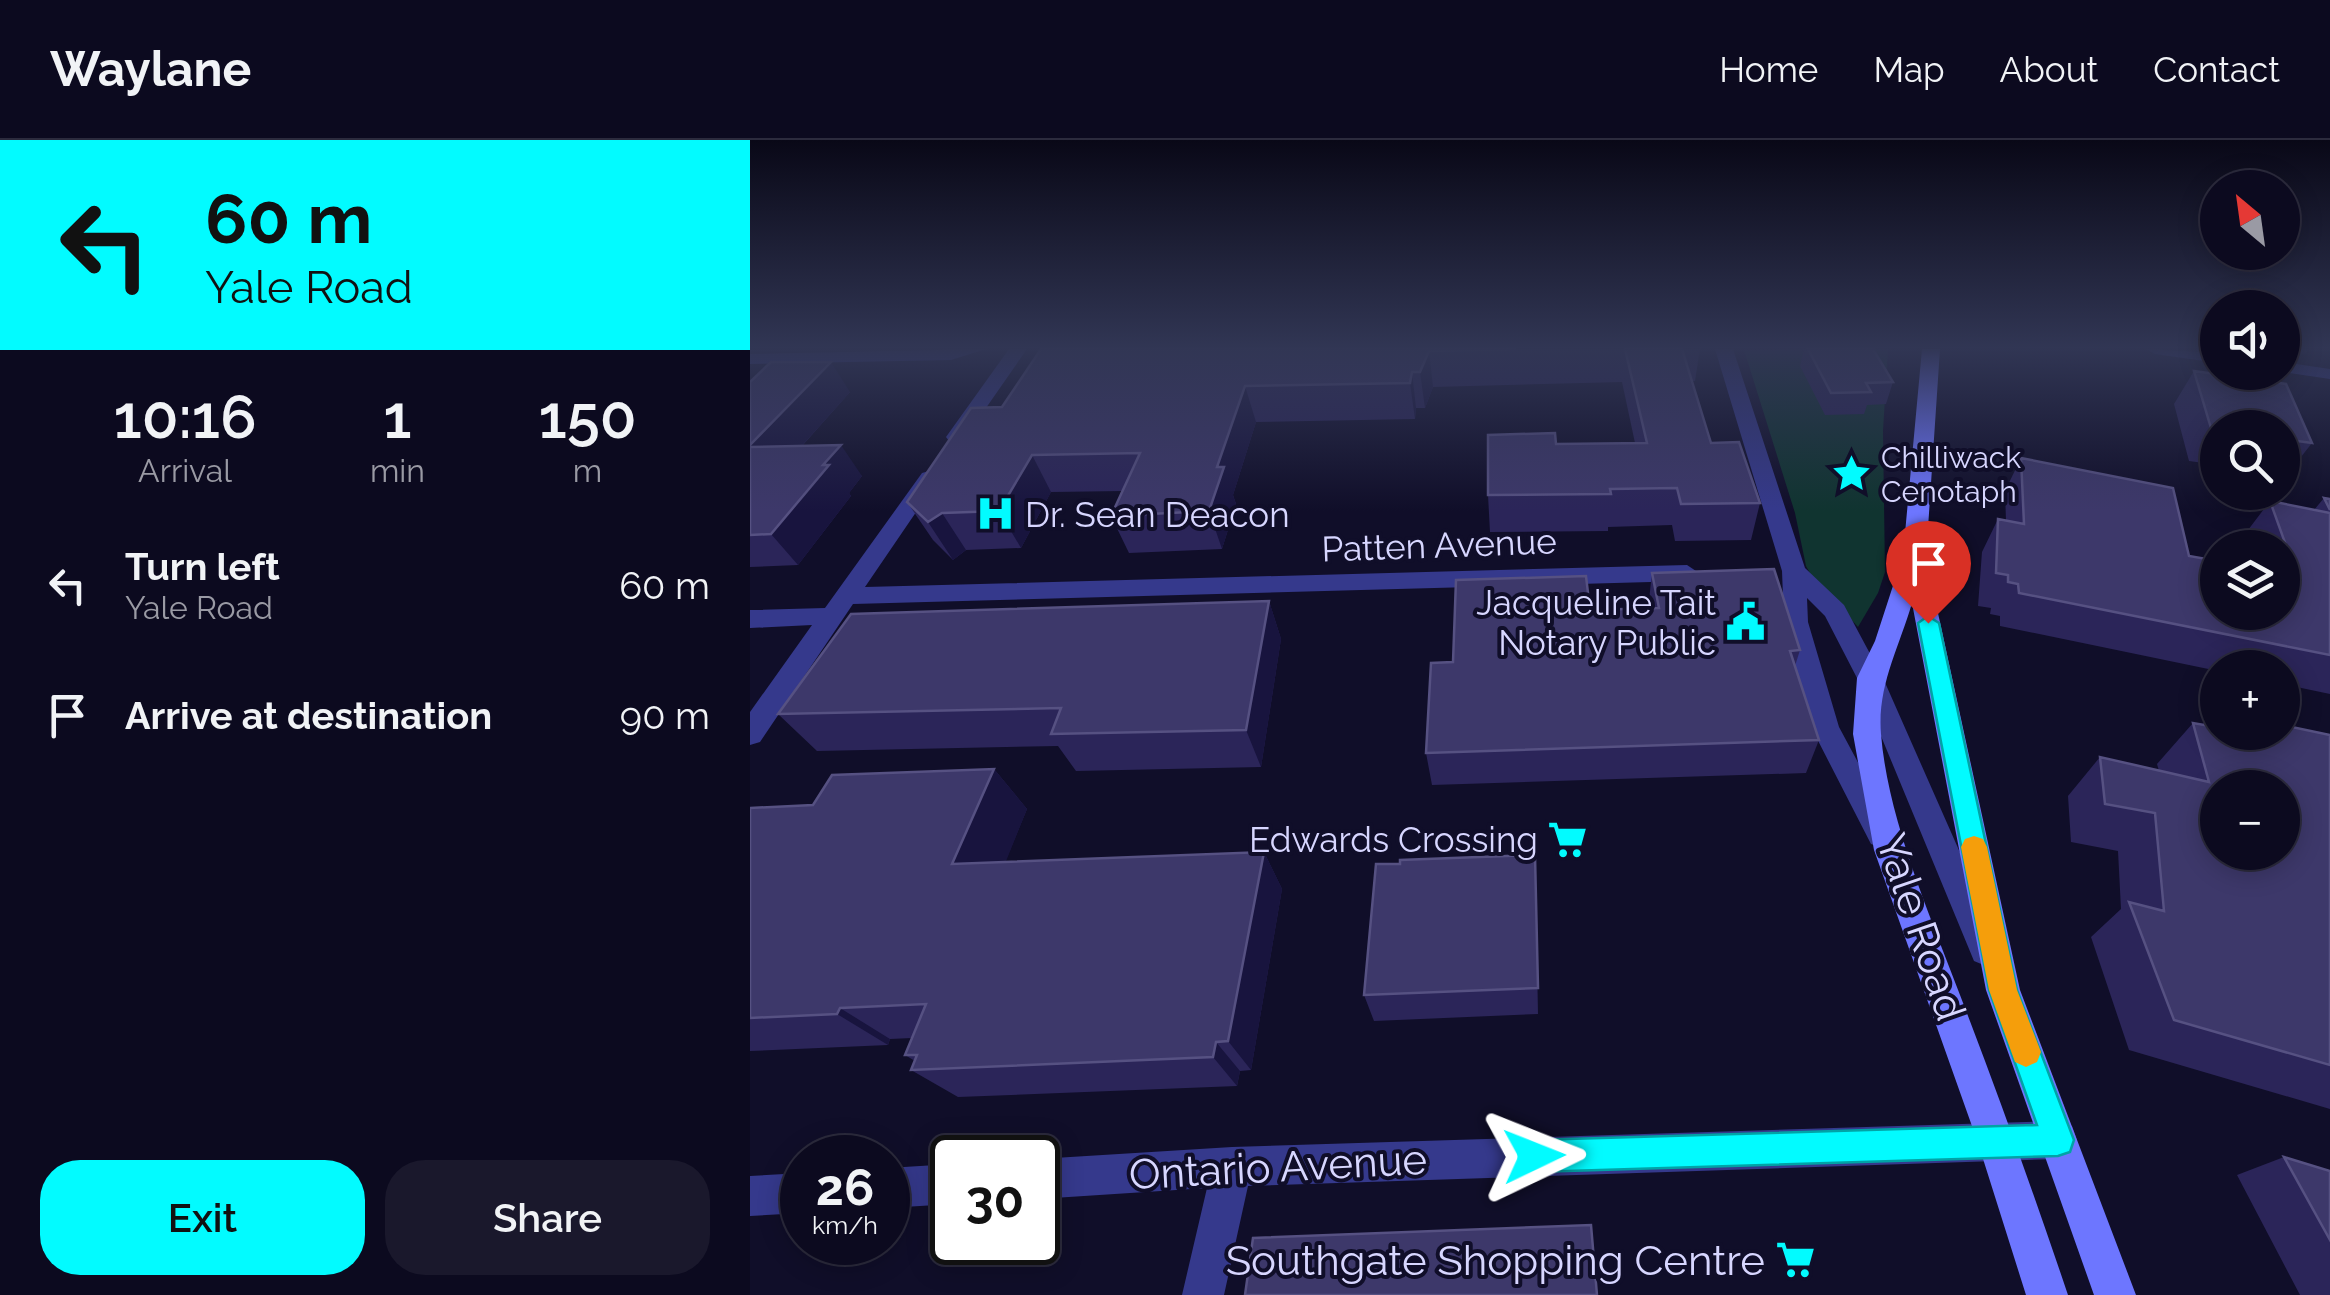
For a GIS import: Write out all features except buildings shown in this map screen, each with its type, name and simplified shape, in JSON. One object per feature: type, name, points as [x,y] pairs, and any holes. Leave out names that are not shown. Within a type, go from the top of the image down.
[{"type":"main road","name":"Yale Road","points":[[1927,403],[1915,555],[1888,641],[1870,678],[1867,734],[1890,850],[1997,1143],[2047,1295]]},
{"type":"main road","name":"Yale Road","points":[[1915,555],[2003,990],[2115,1295]]},
{"type":"street","points":[[750,734],[981,403]]},
{"type":"street","points":[[1739,403],[1825,727],[1890,850]]},
{"type":"street","points":[[1785,571],[1836,612],[1870,678],[2003,990]]},
{"type":"street","name":"Patten Avenue","points":[[750,619],[840,606],[1711,572]]},
{"type":"street","name":"Ontario Avenue","points":[[1060,1178],[1232,1167],[2058,1140]]},
{"type":"street","points":[[1203,1295],[1232,1167]]},
{"type":"street","points":[[750,1196],[780,1194]]},
{"type":"green space","points":[[1761,403],[1885,403],[1885,572],[1858,627],[1812,577]]},
{"type":"slow traffic","points":[[1974,847],[2003,990],[2026,1052]]},
{"type":"place","name":"Chilliwack Cenotaph","points":[[1851,474]]},
{"type":"place","name":"Dr. Sean Deacon","points":[[995,514]]},
{"type":"place","name":"Jacqueline Tait Notary Public","points":[[1746,622]]},
{"type":"place","name":"Edwards Crossing","points":[[1568,839]]},
{"type":"place","name":"Southgate Shopping Centre","points":[[1795,1260]]},
{"type":"route","points":[[1534,1156],[2058,1140],[2003,990],[1928,623]]}]
